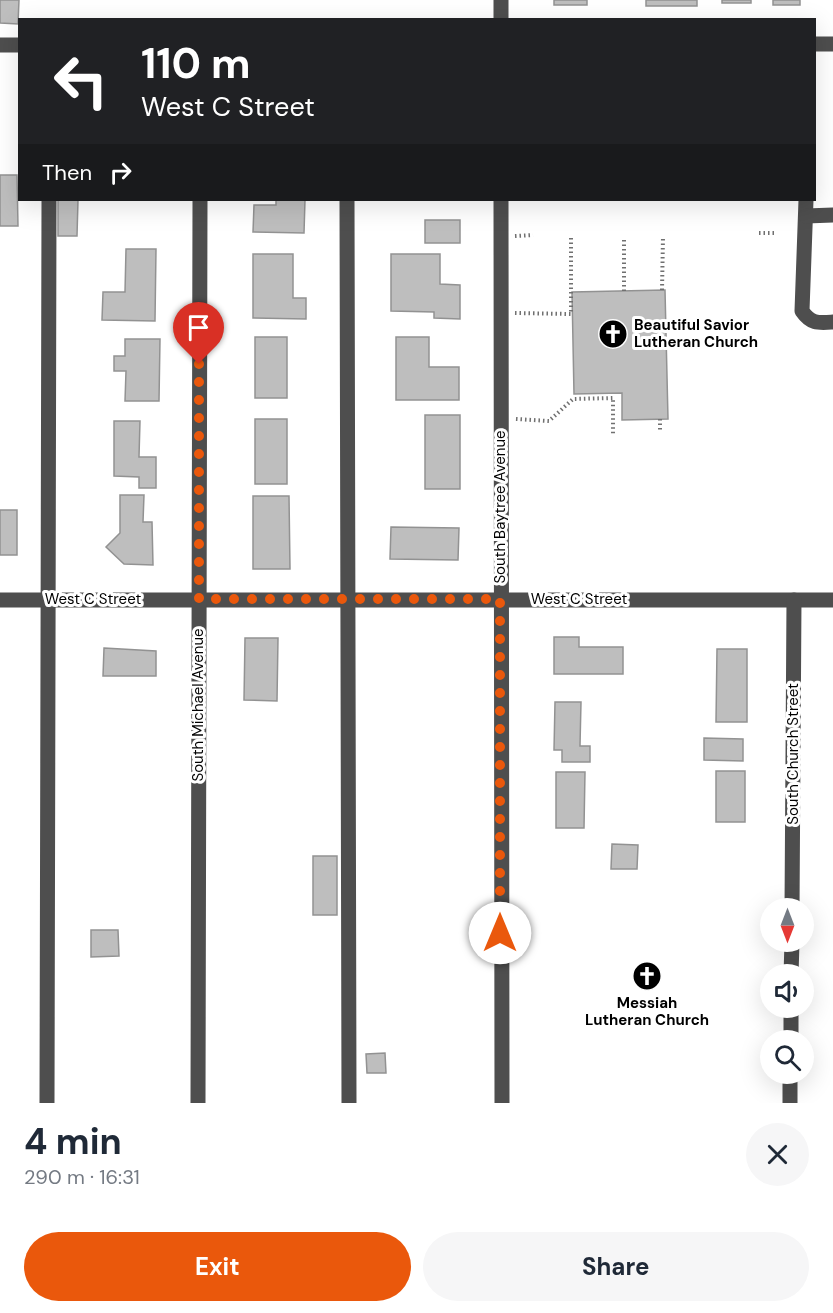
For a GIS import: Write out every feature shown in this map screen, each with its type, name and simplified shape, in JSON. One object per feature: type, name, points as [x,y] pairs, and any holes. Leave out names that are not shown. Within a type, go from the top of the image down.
[{"type":"street","points":[[501,0],[501,18]]},
{"type":"street","points":[[816,44],[833,44]]},
{"type":"street","points":[[0,45],[18,45]]},
{"type":"street","points":[[47,1103],[49,201]]},
{"type":"street","name":"South Michael Avenue","points":[[198,1103],[200,201]]},
{"type":"street","points":[[347,201],[349,1103]]},
{"type":"street","name":"South Baytree Avenue","points":[[501,201],[502,1103]]},
{"type":"street","points":[[806,201],[802,311],[808,320],[817,323],[833,322]]},
{"type":"street","points":[[806,216],[833,215]]},
{"type":"street","name":"West C Street","points":[[0,600],[833,600]]},
{"type":"street","name":"South Church Street","points":[[792,898],[795,600]]},
{"type":"street","points":[[790,1084],[790,1103]]},
{"type":"path","points":[[759,233],[777,233]]},
{"type":"path","points":[[662,290],[663,237]]},
{"type":"path","points":[[501,313],[571,314],[571,238]]},
{"type":"path","points":[[624,238],[624,291]]},
{"type":"path","points":[[500,419],[549,421],[573,399],[613,398],[613,434]]},
{"type":"path","points":[[660,419],[660,432]]},
{"type":"building","points":[[0,0],[19,0],[18,24],[0,23]]},
{"type":"building","points":[[554,0],[587,0],[587,5],[554,5]]},
{"type":"building","points":[[646,0],[697,0],[697,6],[646,6]]},
{"type":"building","points":[[722,0],[751,0],[751,3],[722,3]]},
{"type":"building","points":[[773,0],[800,0],[800,5],[773,5]]},
{"type":"building","points":[[0,175],[17,175],[18,226],[0,226]]},
{"type":"building","points":[[58,201],[78,201],[77,236],[58,236]]},
{"type":"building","points":[[276,201],[305,201],[304,233],[253,232],[254,205],[276,205]]},
{"type":"building","points":[[425,220],[460,220],[460,243],[425,243]]},
{"type":"building","points":[[126,249],[156,249],[155,321],[102,320],[103,292],[125,292]]},
{"type":"building","points":[[253,254],[293,254],[293,298],[306,298],[306,319],[253,318]]},
{"type":"building","points":[[391,254],[440,254],[440,284],[460,285],[460,319],[434,318],[434,312],[391,311]]},
{"type":"building","points":[[665,290],[668,419],[622,420],[622,393],[574,394],[572,292]]},
{"type":"building","points":[[255,337],[287,337],[287,398],[255,398]]},
{"type":"building","points":[[396,337],[429,337],[429,367],[459,367],[459,400],[396,400]]},
{"type":"building","points":[[125,339],[160,339],[159,401],[125,401],[126,371],[114,371],[114,356],[125,356]]},
{"type":"building","points":[[425,415],[460,415],[460,489],[425,489]]},
{"type":"building","points":[[255,419],[287,419],[287,484],[255,484]]},
{"type":"building","points":[[114,421],[140,421],[139,457],[156,457],[156,488],[139,488],[139,477],[114,476]]},
{"type":"building","points":[[120,495],[144,495],[143,522],[152,522],[153,565],[124,564],[106,547],[120,533]]},
{"type":"building","points":[[253,496],[289,496],[290,569],[253,569]]},
{"type":"building","points":[[0,510],[17,510],[17,555],[0,555]]},
{"type":"building","points":[[391,527],[459,528],[458,560],[390,559]]},
{"type":"building","points":[[554,637],[579,637],[579,647],[623,647],[623,674],[554,674]]},
{"type":"building","points":[[245,638],[278,638],[277,701],[244,700]]},
{"type":"building","points":[[104,648],[156,651],[156,676],[103,676]]},
{"type":"building","points":[[717,649],[747,649],[747,722],[716,722]]},
{"type":"building","points":[[555,702],[581,702],[580,746],[590,746],[590,762],[562,762],[562,750],[554,750]]},
{"type":"building","points":[[704,738],[743,739],[743,761],[704,760]]},
{"type":"building","points":[[716,771],[745,771],[745,822],[716,822]]},
{"type":"building","points":[[556,772],[585,772],[584,828],[556,828]]},
{"type":"building","points":[[612,844],[638,845],[637,869],[611,869]]},
{"type":"building","points":[[313,856],[337,856],[337,915],[313,915]]},
{"type":"building","points":[[91,930],[118,930],[119,956],[91,957]]},
{"type":"building","points":[[385,1053],[386,1073],[367,1073],[366,1054]]},
{"type":"place","name":"Beautiful Savior Lutheran Church","points":[[613,334]]},
{"type":"place","name":"Messiah Lutheran Church","points":[[647,976]]},
{"type":"route","points":[[199,364],[199,599],[500,599],[500,933]]}]
